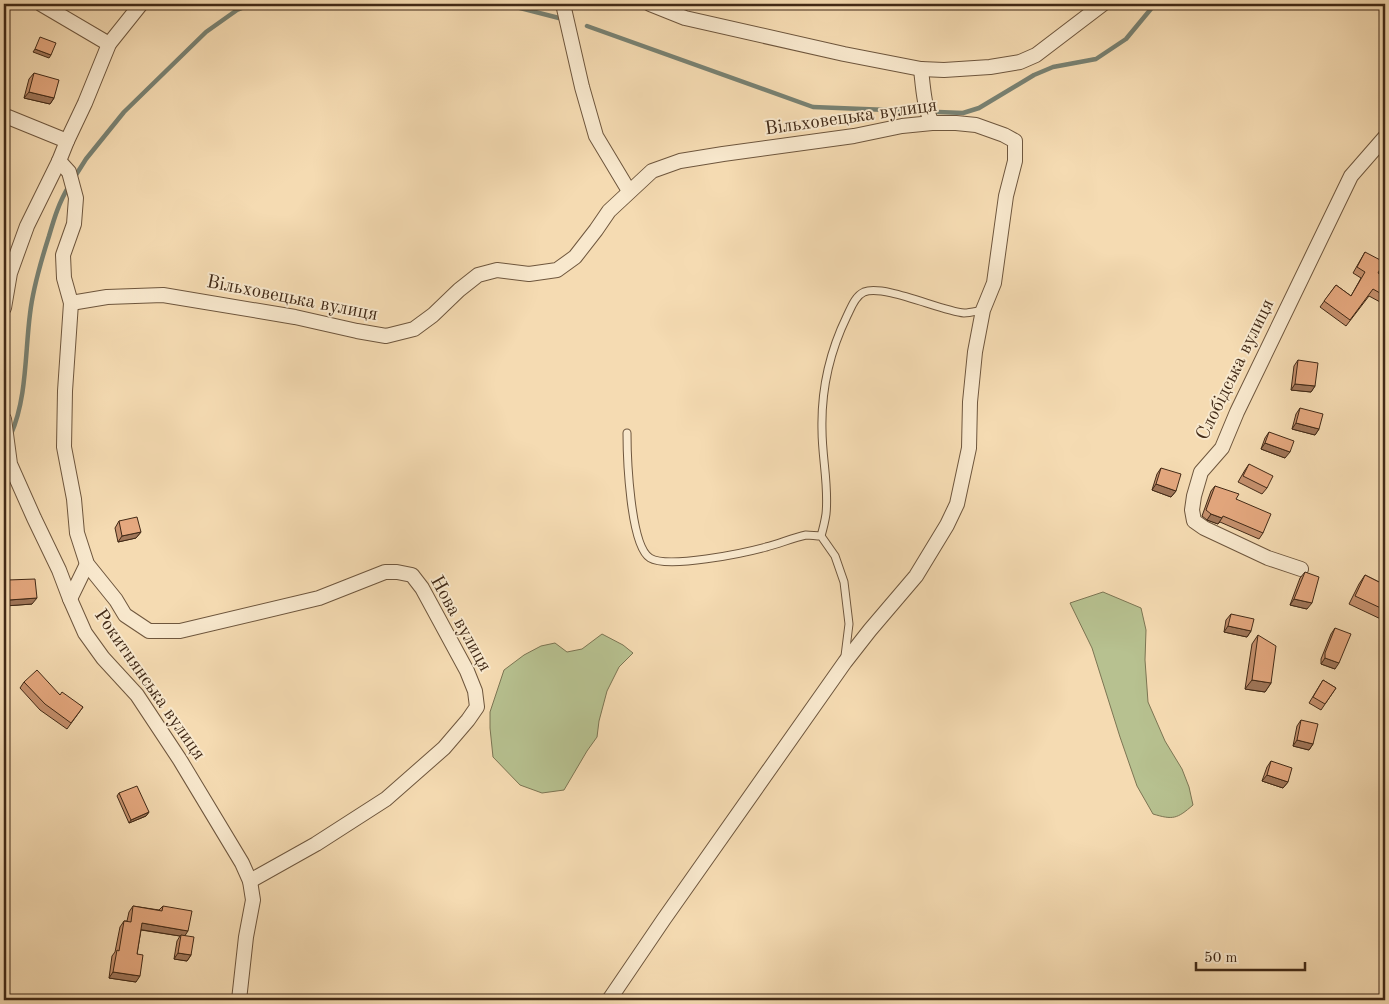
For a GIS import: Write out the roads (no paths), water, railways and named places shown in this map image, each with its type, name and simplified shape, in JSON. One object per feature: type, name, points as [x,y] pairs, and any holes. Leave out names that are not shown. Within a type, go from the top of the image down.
[{"type":"street","points":[[41,4],[109,44]]},
{"type":"street","points":[[4,308],[10,273],[27,226],[59,162],[109,44],[141,4]]},
{"type":"street","points":[[563,4],[582,87],[596,136],[629,191]]},
{"type":"street","points":[[650,4],[685,18],[844,54],[921,69],[944,70],[1020,62],[1036,55],[1103,4]]},
{"type":"street","points":[[921,69],[924,97],[931,120]]},
{"type":"street","points":[[4,117],[67,141]]},
{"type":"street","name":"Вільховецька вулиця","points":[[71,303],[108,298],[163,295],[386,336],[414,329],[433,315],[478,275],[497,270],[528,274],[557,270],[575,257],[609,211],[629,191],[652,171],[680,160],[854,136],[931,120],[976,125],[1004,135],[1015,142],[1015,160],[1006,196],[994,282],[983,310],[975,352],[970,402],[969,448],[957,504],[947,525],[916,576],[845,662],[664,919],[610,1000]]},
{"type":"street","name":"Слобідська вулиця","points":[[1301,569],[1268,558],[1204,528],[1194,521],[1192,510],[1194,496],[1201,472],[1222,448],[1237,412],[1351,176],[1385,138]]},
{"type":"street","points":[[59,162],[69,172],[76,198],[74,224],[63,255],[64,278],[71,303],[65,391],[64,448],[74,499],[77,533],[87,564],[70,599]]},
{"type":"street","name":"Рокитнянська вулиця","points":[[4,419],[10,464],[59,570],[85,633],[104,658],[137,695],[180,760],[242,863],[250,881],[253,900],[246,937],[239,1000]]},
{"type":"street","name":"Нова вулиця","points":[[87,564],[116,600],[125,615],[149,631],[180,631],[319,598],[385,572],[397,572],[412,576],[422,588],[467,671],[475,691],[477,707],[444,748],[386,800],[316,844],[250,881]]},
{"type":"lane","points":[[845,662],[850,624],[844,582],[835,556],[821,536],[826,514],[827,492],[822,430],[825,382],[839,333],[855,301],[864,292],[879,290],[965,313],[983,310]]},
{"type":"lane","points":[[627,433],[627,465],[630,494],[637,533],[649,558],[662,562],[708,559],[767,547],[807,535],[821,536]]},
{"type":"waterway","points":[[74,178],[86,159],[124,112],[206,32],[237,10],[252,4]]},
{"type":"waterway","points":[[504,4],[559,18]]},
{"type":"waterway","points":[[587,26],[813,107],[963,113],[979,108],[1034,75],[1053,67],[1096,59],[1126,39],[1155,4]]},
{"type":"waterway","points":[[11,434],[23,390],[31,304],[35,284],[55,217],[69,186]]}]
